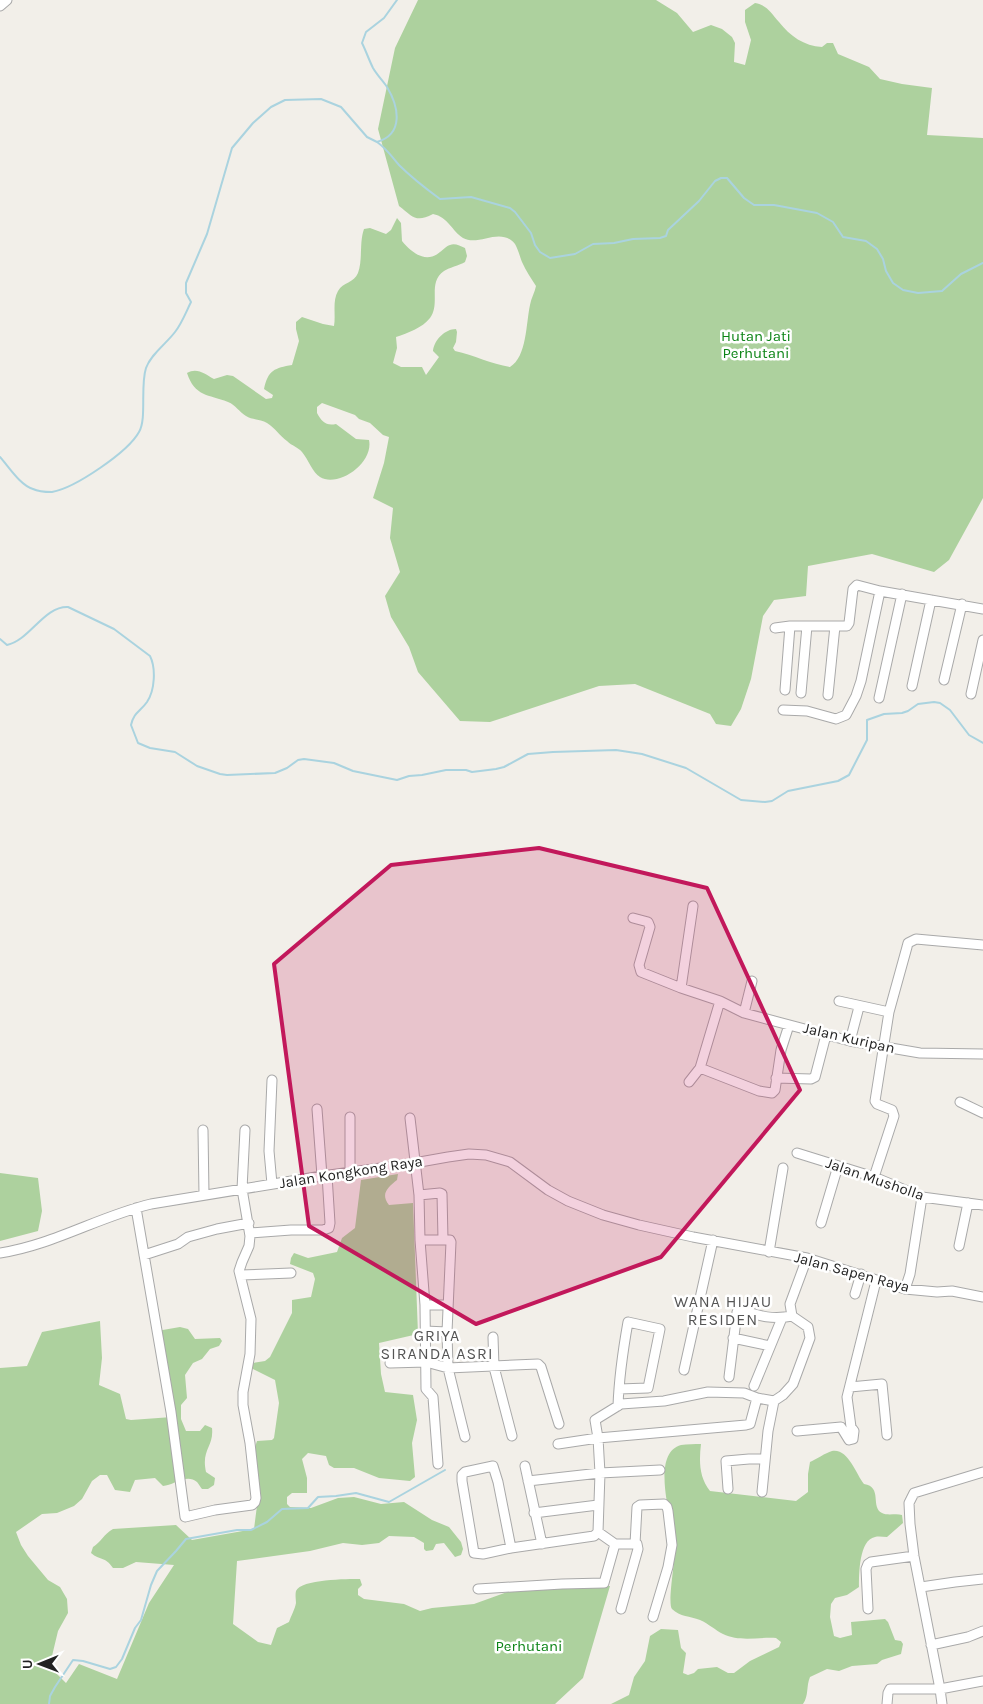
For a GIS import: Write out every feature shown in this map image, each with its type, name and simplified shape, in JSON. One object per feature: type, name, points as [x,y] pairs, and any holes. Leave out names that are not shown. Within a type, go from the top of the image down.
[{"type":"street","points":[[0,6],[7,0]]},
{"type":"street","points":[[775,628],[790,626],[844,627],[849,623],[853,588],[856,585],[983,609]]},
{"type":"street","points":[[783,710],[807,711],[836,719],[846,715],[861,681],[880,590]]},
{"type":"street","points":[[880,698],[902,594]]},
{"type":"street","points":[[912,686],[931,600]]},
{"type":"street","points":[[944,680],[962,604]]},
{"type":"street","points":[[785,690],[790,626]]},
{"type":"street","points":[[801,694],[808,626]]},
{"type":"street","points":[[828,695],[835,626]]},
{"type":"street","points":[[971,694],[983,640]]},
{"type":"street","points":[[681,988],[693,906]]},
{"type":"street","name":"Jalan Kuripan","points":[[633,918],[648,922],[650,927],[639,965],[641,972],[681,988],[720,1001],[744,1012],[850,1041],[920,1053],[983,1054]]},
{"type":"street","points":[[874,1178],[894,1116],[892,1110],[877,1104],[875,1101],[889,1012],[907,947],[912,940],[916,939],[983,945]]},
{"type":"street","points":[[744,1012],[752,981]]},
{"type":"street","points":[[689,1082],[700,1068],[720,1001]]},
{"type":"street","points":[[839,1001],[859,1007],[889,1012]]},
{"type":"street","points":[[850,1041],[859,1007]]},
{"type":"street","points":[[700,1068],[766,1093],[772,1093],[775,1090],[781,1050],[789,1025]]},
{"type":"street","points":[[776,1078],[811,1079],[815,1077],[826,1035]]},
{"type":"street","points":[[272,1080],[269,1141],[272,1184]]},
{"type":"street","points":[[960,1102],[983,1113]]},
{"type":"street","points":[[250,1233],[323,1230],[329,1228],[317,1109]]},
{"type":"street","points":[[350,1117],[350,1172]]},
{"type":"street","points":[[410,1118],[419,1195],[420,1240],[426,1305],[426,1389],[432,1397],[438,1464]]},
{"type":"street","points":[[203,1130],[204,1195]]},
{"type":"street","points":[[136,1208],[171,1412],[185,1517],[215,1510],[252,1505],[256,1498],[249,1437],[242,1405],[250,1354],[251,1318],[240,1266],[249,1246],[250,1233],[242,1189],[245,1130]]},
{"type":"street","name":"Jalan Musholla","points":[[797,1153],[874,1178],[922,1197],[983,1205]]},
{"type":"street","name":"Jalan Kongkong Raya","points":[[0,1253],[37,1244],[136,1208],[204,1195],[469,1154],[486,1154],[510,1162],[548,1190],[603,1215],[693,1237]]},
{"type":"street","points":[[820,1223],[838,1166]]},
{"type":"street","points":[[769,1252],[783,1168]]},
{"type":"street","points":[[419,1195],[442,1194],[443,1239]]},
{"type":"street","points":[[905,1289],[910,1274],[922,1197]]},
{"type":"street","points":[[959,1246],[968,1203]]},
{"type":"street","points":[[144,1255],[178,1244],[188,1237],[249,1223]]},
{"type":"street","name":"Jalan Sapen Raya","points":[[693,1237],[807,1258],[905,1289],[937,1292],[952,1291],[983,1296]]},
{"type":"street","points":[[420,1240],[450,1240],[447,1332],[448,1368],[465,1437]]},
{"type":"street","points":[[684,1370],[713,1240]]},
{"type":"street","points":[[511,1548],[493,1466],[465,1472],[462,1475],[462,1481],[474,1553],[483,1554],[594,1536],[598,1532],[600,1473],[595,1420],[620,1405],[664,1401],[708,1392],[744,1393],[757,1398],[774,1400],[783,1396],[793,1384],[810,1338],[808,1328],[792,1316],[790,1304],[807,1258]]},
{"type":"street","points":[[241,1276],[291,1273]]},
{"type":"street","points":[[856,1294],[861,1274]]},
{"type":"street","points":[[797,1430],[841,1427],[849,1440],[853,1439],[854,1431],[851,1427],[847,1397],[876,1281]]},
{"type":"street","points":[[426,1305],[448,1305]]},
{"type":"street","points":[[729,1376],[736,1315],[739,1311],[778,1319],[792,1316]]},
{"type":"street","points":[[754,1386],[782,1318]]},
{"type":"street","points":[[619,1388],[648,1388],[660,1329],[628,1322],[619,1388],[620,1405]]},
{"type":"street","points":[[425,1331],[447,1332]]},
{"type":"street","points":[[493,1336],[494,1367],[512,1436]]},
{"type":"street","points":[[733,1338],[770,1346]]},
{"type":"street","points":[[390,1362],[426,1362],[448,1368],[538,1364],[541,1367],[559,1424]]},
{"type":"street","points":[[850,1387],[882,1384],[887,1435]]},
{"type":"street","points":[[558,1444],[598,1438],[746,1425],[750,1424],[752,1420],[757,1398]]},
{"type":"street","points":[[762,1492],[768,1431],[774,1400]]},
{"type":"street","points":[[728,1489],[726,1462],[765,1459]]},
{"type":"street","points":[[525,1466],[542,1544]]},
{"type":"street","points":[[528,1481],[600,1473],[660,1470]]},
{"type":"street","points":[[942,1704],[914,1556],[909,1503],[914,1494],[983,1472]]},
{"type":"street","points":[[622,1609],[638,1549],[637,1544],[635,1544],[637,1507],[640,1505],[664,1504],[667,1506],[668,1511],[672,1545],[668,1567],[653,1617]]},
{"type":"street","points":[[534,1512],[598,1505]]},
{"type":"street","points":[[598,1532],[615,1544],[635,1544]]},
{"type":"street","points":[[478,1589],[562,1584],[604,1584],[615,1544]]},
{"type":"street","points":[[868,1610],[866,1569],[868,1564],[914,1556]]},
{"type":"street","points":[[921,1588],[983,1579]]},
{"type":"street","points":[[931,1645],[968,1637],[983,1631]]},
{"type":"street","points":[[887,1704],[890,1689],[940,1689],[983,1680]]},
{"type":"highlighted area","points":[[539,848],[707,888],[800,1090],[661,1257],[476,1324],[309,1226],[274,964],[391,865]]},
{"type":"green space","name":"Hutan Jati Perhutani","points":[[418,0],[656,0],[677,13],[693,32],[711,25],[722,29],[732,37],[735,43],[734,62],[745,65],[751,40],[745,22],[745,10],[755,3],[766,8],[788,32],[809,45],[822,47],[827,43],[833,43],[838,54],[869,67],[880,79],[932,88],[927,135],[983,138],[983,498],[949,560],[934,572],[872,554],[808,566],[806,596],[774,600],[763,616],[751,679],[741,709],[731,726],[716,724],[710,714],[635,684],[599,686],[490,722],[460,721],[418,672],[409,647],[391,617],[385,596],[400,572],[390,538],[393,508],[373,498],[384,463],[389,437],[383,435],[370,423],[359,419],[355,415],[322,403],[317,407],[317,413],[325,423],[336,424],[356,439],[369,440],[369,449],[360,465],[345,476],[327,480],[317,475],[300,450],[289,443],[270,425],[246,416],[231,403],[203,394],[190,381],[187,373],[191,371],[201,372],[214,379],[227,375],[233,376],[266,399],[272,398],[273,395],[264,389],[273,371],[292,365],[299,341],[296,322],[302,317],[334,326],[336,295],[340,288],[354,279],[358,273],[364,229],[370,228],[386,234],[391,230],[397,218],[401,223],[402,241],[415,253],[424,257],[430,257],[454,244],[465,248],[467,256],[465,262],[446,270],[439,276],[435,287],[433,312],[427,322],[410,332],[396,337],[397,348],[393,363],[401,367],[422,367],[426,375],[439,357],[433,351],[438,339],[452,329],[456,329],[457,332],[453,348],[455,351],[510,367],[520,356],[536,286],[515,244],[503,237],[469,240],[459,235],[446,221],[438,216],[433,214],[427,217],[415,218],[399,206],[378,129],[395,48]]},
{"type":"green space","points":[[0,1173],[38,1178],[42,1211],[38,1231],[0,1241]]},
{"type":"green space","name":"Perhutani","points":[[398,1174],[397,1180],[386,1191],[385,1197],[389,1205],[413,1203],[418,1334],[379,1343],[381,1374],[385,1392],[413,1395],[417,1420],[412,1443],[415,1477],[410,1481],[379,1478],[354,1468],[334,1468],[329,1465],[326,1456],[308,1453],[302,1459],[307,1478],[307,1493],[292,1493],[287,1497],[287,1504],[290,1507],[311,1508],[338,1498],[354,1497],[381,1504],[404,1502],[432,1520],[449,1527],[461,1542],[463,1549],[461,1555],[455,1557],[444,1543],[436,1544],[433,1550],[426,1551],[424,1543],[414,1537],[389,1536],[379,1543],[362,1545],[343,1543],[310,1551],[237,1561],[233,1624],[258,1642],[271,1645],[277,1628],[289,1622],[296,1603],[296,1591],[306,1584],[325,1580],[360,1579],[362,1585],[358,1589],[358,1595],[364,1599],[404,1604],[420,1611],[474,1604],[518,1588],[610,1586],[583,1678],[555,1704],[0,1704],[0,1368],[27,1366],[42,1332],[100,1321],[102,1358],[99,1385],[120,1394],[126,1419],[172,1417],[157,1331],[180,1327],[188,1329],[195,1339],[220,1338],[222,1341],[219,1346],[210,1349],[202,1359],[193,1363],[185,1375],[187,1398],[181,1405],[181,1419],[186,1431],[200,1431],[205,1425],[212,1428],[205,1464],[206,1472],[215,1478],[214,1485],[208,1489],[202,1489],[197,1482],[184,1479],[163,1486],[155,1478],[135,1480],[130,1492],[115,1490],[107,1475],[100,1475],[92,1481],[82,1499],[74,1506],[57,1513],[42,1514],[16,1532],[28,1556],[48,1580],[60,1587],[67,1599],[68,1613],[58,1631],[52,1656],[52,1669],[66,1683],[79,1664],[117,1679],[149,1603],[174,1565],[136,1562],[123,1568],[113,1568],[105,1560],[91,1553],[93,1547],[113,1529],[176,1525],[192,1540],[254,1529],[259,1490],[255,1447],[257,1441],[272,1440],[274,1438],[279,1403],[275,1380],[253,1369],[253,1363],[265,1361],[270,1357],[292,1313],[292,1300],[311,1297],[315,1279],[313,1273],[290,1264],[291,1258],[294,1253],[308,1258],[337,1252],[342,1238],[355,1228],[361,1180]]},
{"type":"green space","points":[[701,1444],[701,1469],[706,1486],[710,1491],[796,1501],[808,1492],[810,1462],[832,1451],[843,1453],[847,1457],[864,1484],[873,1489],[879,1510],[884,1514],[902,1515],[903,1523],[887,1537],[875,1537],[866,1544],[861,1558],[859,1587],[847,1595],[835,1598],[831,1604],[830,1617],[834,1636],[840,1638],[852,1635],[851,1622],[885,1619],[895,1640],[901,1641],[903,1644],[901,1654],[882,1660],[877,1664],[852,1666],[839,1671],[827,1669],[810,1677],[803,1704],[611,1704],[629,1695],[634,1677],[645,1661],[650,1636],[661,1629],[678,1630],[681,1648],[686,1653],[683,1673],[688,1675],[698,1669],[717,1667],[728,1673],[734,1673],[750,1661],[779,1647],[781,1642],[776,1638],[742,1639],[729,1636],[700,1620],[682,1615],[672,1609],[670,1598],[675,1545],[665,1490],[666,1461],[671,1451],[681,1445]]},
{"type":"waterway","points":[[0,457],[19,480],[28,487],[52,492],[87,477],[113,459],[133,440],[139,432],[143,419],[144,375],[146,368],[151,358],[177,329],[191,302],[186,293],[186,283],[207,234],[232,148],[253,123],[271,107],[285,100],[321,99],[341,107],[367,137],[377,142],[392,133],[397,119],[394,103],[387,87],[373,68],[362,43],[366,32],[384,18],[397,0]]},
{"type":"waterway","points":[[377,142],[387,150],[399,165],[440,199],[471,197],[510,208],[531,233],[535,245],[540,252],[550,258],[575,254],[593,244],[666,236],[668,230],[699,201],[715,181],[727,178],[744,198],[754,205],[774,205],[817,213],[833,222],[843,237],[866,241],[877,249],[893,283],[903,290],[918,293],[942,291],[961,274],[983,263]]},
{"type":"waterway","points":[[0,639],[7,645],[15,642],[44,617],[59,608],[68,607],[114,629],[150,656],[152,661],[154,679],[152,691],[147,702],[136,715],[131,725],[138,743],[150,748],[175,752],[197,766],[227,775],[275,773],[287,768],[298,760],[304,759],[334,763],[353,771],[397,780],[409,776],[446,770],[466,770],[472,772],[496,769],[504,767],[528,754],[616,750],[642,754],[686,768],[741,800],[765,802],[772,801],[788,791],[838,781],[849,775],[867,740],[867,720],[884,714],[902,713],[918,704],[940,703],[950,710],[969,735],[983,743]]},
{"type":"waterway","points":[[49,1704],[50,1696],[73,1660],[110,1669],[116,1667],[122,1659],[135,1628],[141,1620],[157,1571],[186,1539],[237,1530],[251,1530],[267,1522],[282,1509],[308,1508],[318,1497],[356,1493],[389,1502],[445,1470]]},
{"type":"district","name":"WANA HIJAU RESIDEN","points":[[723,1310]]},
{"type":"district","name":"GRIYA SIRANDA ASRI","points":[[437,1344]]}]
